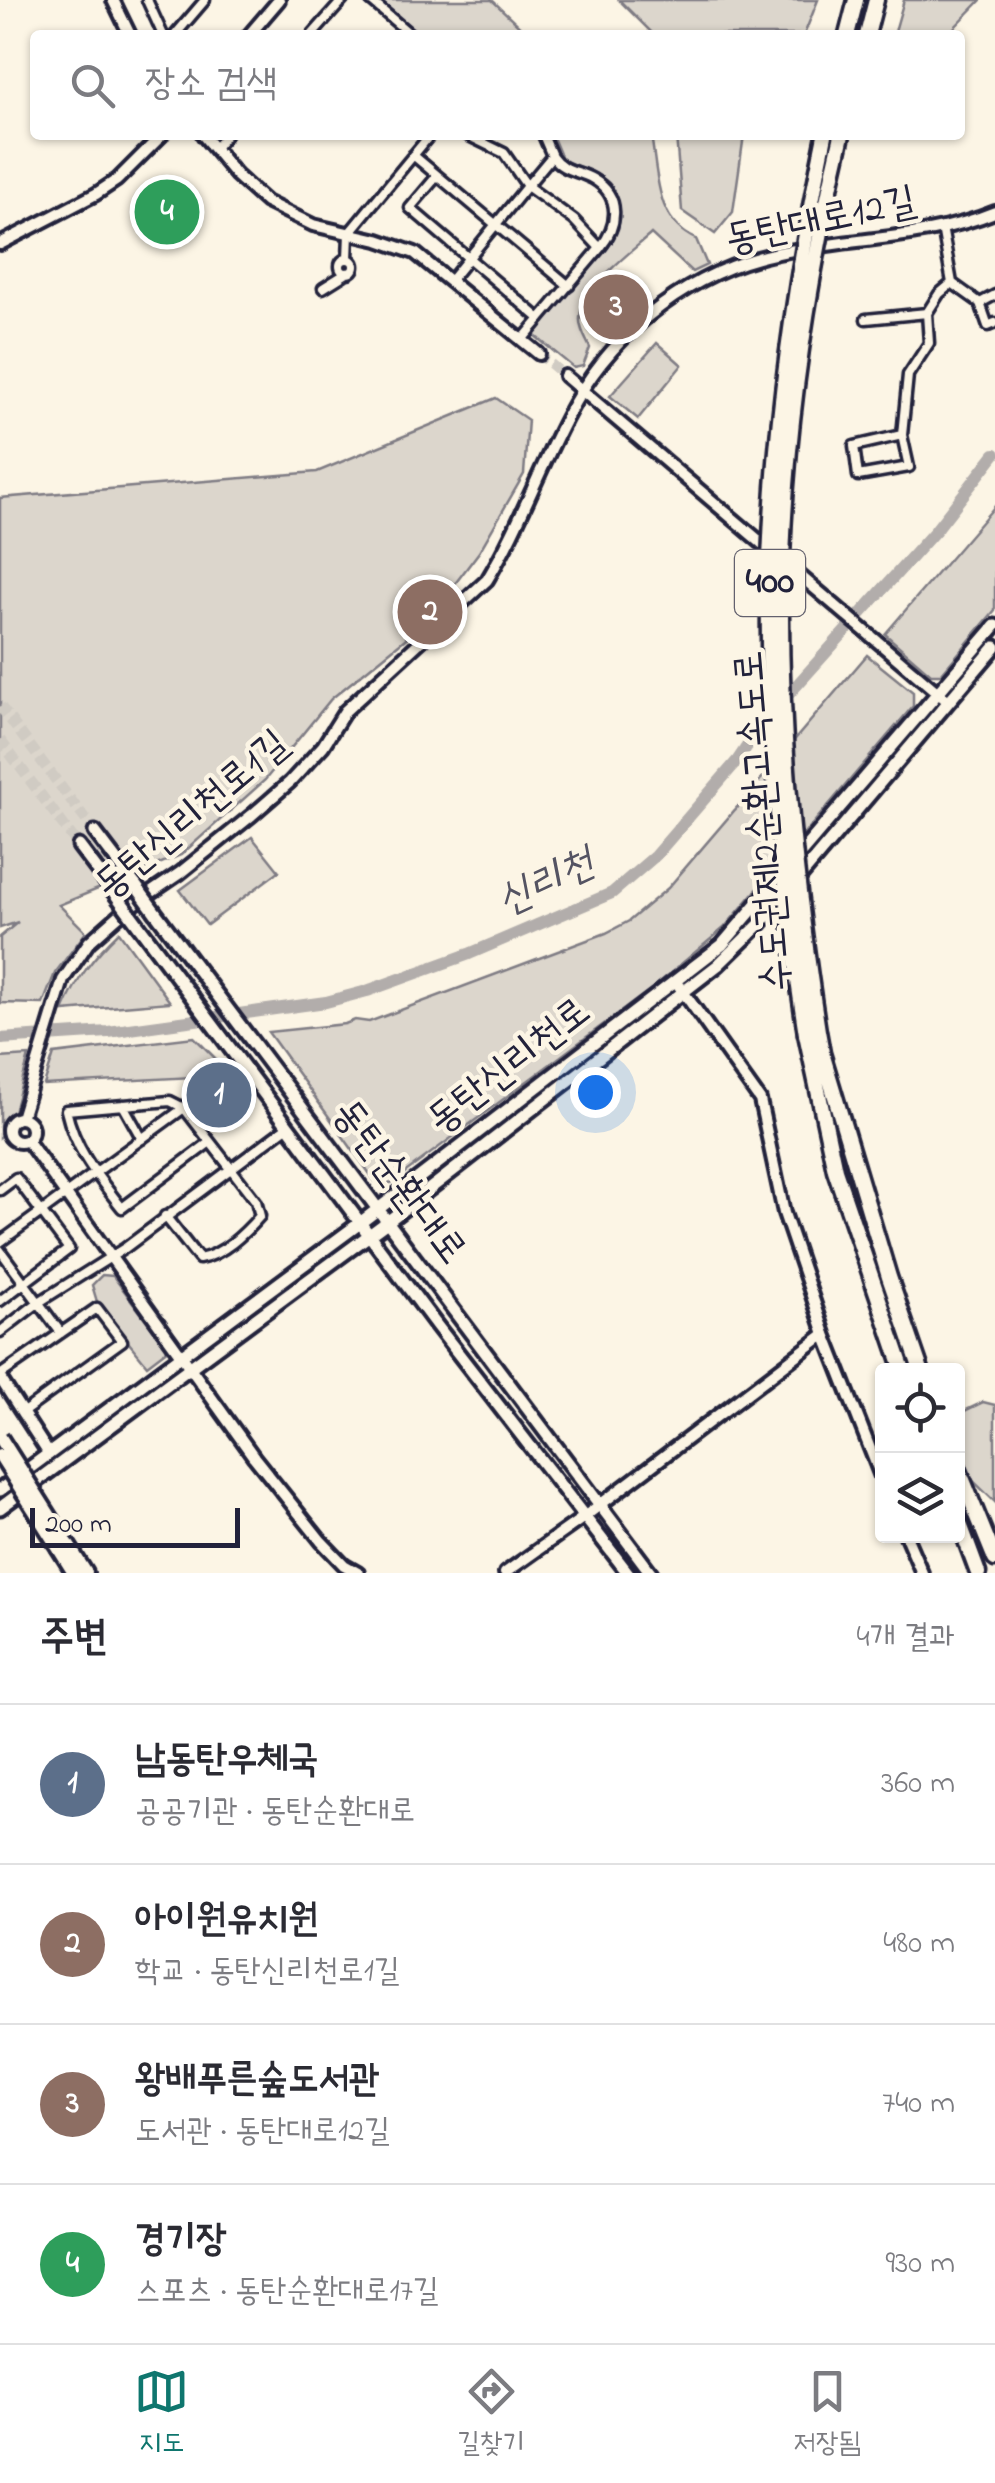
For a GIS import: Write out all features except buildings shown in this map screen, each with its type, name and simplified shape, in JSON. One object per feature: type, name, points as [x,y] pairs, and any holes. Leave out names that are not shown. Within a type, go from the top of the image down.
[{"type":"highway","points":[[847,30],[856,0]]},
{"type":"highway","points":[[867,30],[876,0]]},
{"type":"highway","name":"수도권제2순환고속도로","points":[[824,140],[793,305],[774,489],[769,603],[780,848],[836,1170],[901,1363]]},
{"type":"highway","name":"수도권제2순환고속도로","points":[[841,140],[807,306],[787,485],[780,615],[782,698],[812,1032],[822,1053],[919,1363]]},
{"type":"highway","points":[[0,1437],[63,1546],[74,1573]]},
{"type":"highway","points":[[0,1456],[86,1573]]},
{"type":"highway","points":[[965,1485],[995,1559]]},
{"type":"highway","points":[[965,1538],[978,1573]]},
{"type":"main road","name":"동탄신리천로","points":[[943,698],[963,664],[995,626]]},
{"type":"main road","name":"동탄신리천로","points":[[0,1508],[370,1236],[684,993],[943,698],[975,671],[995,647]]},
{"type":"main road","points":[[963,664],[966,671],[975,671]]},
{"type":"main road","name":"동탄순환대로","points":[[95,832],[651,1573]]},
{"type":"main road","name":"동탄순환대로","points":[[79,846],[394,1270],[628,1573]]},
{"type":"main road","name":"동탄신리천로","points":[[0,1490],[675,982],[715,959]]},
{"type":"main road","points":[[642,1007],[652,1010],[648,1020]]},
{"type":"main road","points":[[332,1186],[347,1187],[351,1174]]},
{"type":"main road","points":[[420,1177],[419,1188],[429,1190]]},
{"type":"main road","points":[[321,1251],[332,1252],[330,1264]]},
{"type":"main road","points":[[394,1270],[398,1255],[414,1258]]},
{"type":"street","points":[[113,0],[128,30]]},
{"type":"street","points":[[179,30],[205,0]]},
{"type":"street","points":[[252,30],[278,0]]},
{"type":"street","points":[[316,30],[342,0]]},
{"type":"street","points":[[370,0],[406,30]]},
{"type":"street","points":[[151,2],[161,30]]},
{"type":"street","points":[[0,244],[106,187],[157,140]]},
{"type":"street","points":[[207,140],[249,187],[276,208],[314,224],[405,248],[424,259],[539,354]]},
{"type":"street","points":[[214,149],[222,140]]},
{"type":"street","points":[[322,288],[347,267],[348,233],[426,140]]},
{"type":"street","points":[[477,140],[504,153],[527,186],[574,220],[600,248]]},
{"type":"street","points":[[522,340],[600,248],[614,229],[616,218],[604,188],[596,180],[564,169],[545,140]]},
{"type":"street","points":[[413,155],[568,286]]},
{"type":"street","points":[[450,280],[552,156]]},
{"type":"street","points":[[437,176],[410,208],[540,320]]},
{"type":"street","name":"동탄대로12길","points":[[582,390],[654,310],[713,274],[779,252],[942,227],[995,212]]},
{"type":"street","points":[[942,227],[952,284],[980,303],[988,326],[995,323]]},
{"type":"street","points":[[347,267],[364,270]]},
{"type":"street","points":[[902,435],[854,446],[858,476],[909,467],[902,435],[908,375],[929,344],[927,313],[939,294],[952,284]]},
{"type":"street","points":[[980,303],[995,295]]},
{"type":"street","points":[[866,319],[927,313]]},
{"type":"street","points":[[564,376],[943,698]]},
{"type":"street","name":"동탄신리천로1길","points":[[27,1140],[5,1140],[9,1126],[20,1118],[63,980],[89,942],[290,782],[322,746],[345,711],[487,580],[582,390]]},
{"type":"street","points":[[675,982],[760,1100],[784,1213],[825,1334],[875,1461]]},
{"type":"street","points":[[166,1216],[199,1259],[212,1257],[260,1216],[256,1201],[184,1108],[170,1101],[66,1110],[81,1155],[122,1208],[210,1142]]},
{"type":"street","points":[[123,1105],[142,1139]]},
{"type":"street","points":[[0,1242],[184,1108]]},
{"type":"street","points":[[20,1118],[31,1127],[27,1140],[254,1457],[344,1565],[358,1573]]},
{"type":"street","points":[[0,1332],[124,1248],[288,1126]]},
{"type":"street","points":[[0,1190],[16,1178],[69,1249],[0,1300]]},
{"type":"street","points":[[0,1250],[61,1333]]},
{"type":"street","points":[[22,1413],[122,1341],[98,1308],[0,1376],[22,1413],[49,1454]]},
{"type":"street","points":[[505,1573],[584,1518],[825,1334]]},
{"type":"street","points":[[909,1543],[922,1573]]},
{"type":"shaded area","points":[[378,0],[492,0],[524,30],[414,30]]},
{"type":"shaded area","points":[[619,0],[818,0],[806,30],[649,30]]},
{"type":"shaded area","points":[[904,0],[981,0],[952,30],[895,30]]},
{"type":"shaded area","points":[[554,140],[652,140],[666,208],[673,221],[696,239],[707,265],[692,272],[651,234],[608,272],[589,295],[580,322],[590,348],[583,366],[574,368],[534,335],[618,229],[620,217],[609,183],[591,171],[563,161]]},
{"type":"shaded area","points":[[676,140],[743,140],[733,212],[715,234],[682,211]]},
{"type":"shaded area","points":[[657,343],[682,365],[638,419],[610,396]]},
{"type":"shaded area","points":[[496,398],[528,420],[524,474],[479,552],[426,622],[331,699],[265,780],[181,855],[59,905],[86,932],[55,973],[43,1004],[0,1003],[0,937],[18,922],[0,928],[0,498],[317,472]]},
{"type":"shaded area","points":[[995,506],[995,610],[941,674],[931,674],[885,634]]},
{"type":"shaded area","points":[[867,655],[913,692],[913,706],[724,928],[655,986],[391,1183],[375,1181],[268,1032],[355,1020],[369,1022],[629,921],[668,888]]},
{"type":"shaded area","points":[[252,837],[279,871],[207,925],[180,890]]},
{"type":"shaded area","points":[[119,932],[170,1002],[63,1011],[87,968]]},
{"type":"shaded area","points":[[194,1037],[232,1075],[44,1085],[54,1054]]},
{"type":"shaded area","points":[[29,1056],[12,1119],[0,1136],[0,1058]]},
{"type":"shaded area","points":[[102,1275],[113,1276],[168,1349],[147,1365],[98,1305],[92,1285]]},
{"type":"shaded area","points":[[983,1402],[995,1405],[995,1502],[966,1474],[965,1411]]},
{"type":"waterway","name":"신리천","points":[[0,1039],[108,1032],[326,1002],[469,954],[612,893],[655,856],[737,761],[762,724],[935,531],[995,454]]},
{"type":"tunnel","points":[[539,354],[565,376]]},
{"type":"tunnel","points":[[0,706],[95,832]]},
{"type":"tunnel","points":[[0,740],[79,846]]},
{"type":"place","name":"경기장","points":[[167,212]]},
{"type":"place","name":"왕배푸른숲도서관","points":[[616,307]]},
{"type":"place","name":"아이원유치원","points":[[430,612]]},
{"type":"place","name":"남동탄우체국","points":[[219,1095]]}]
